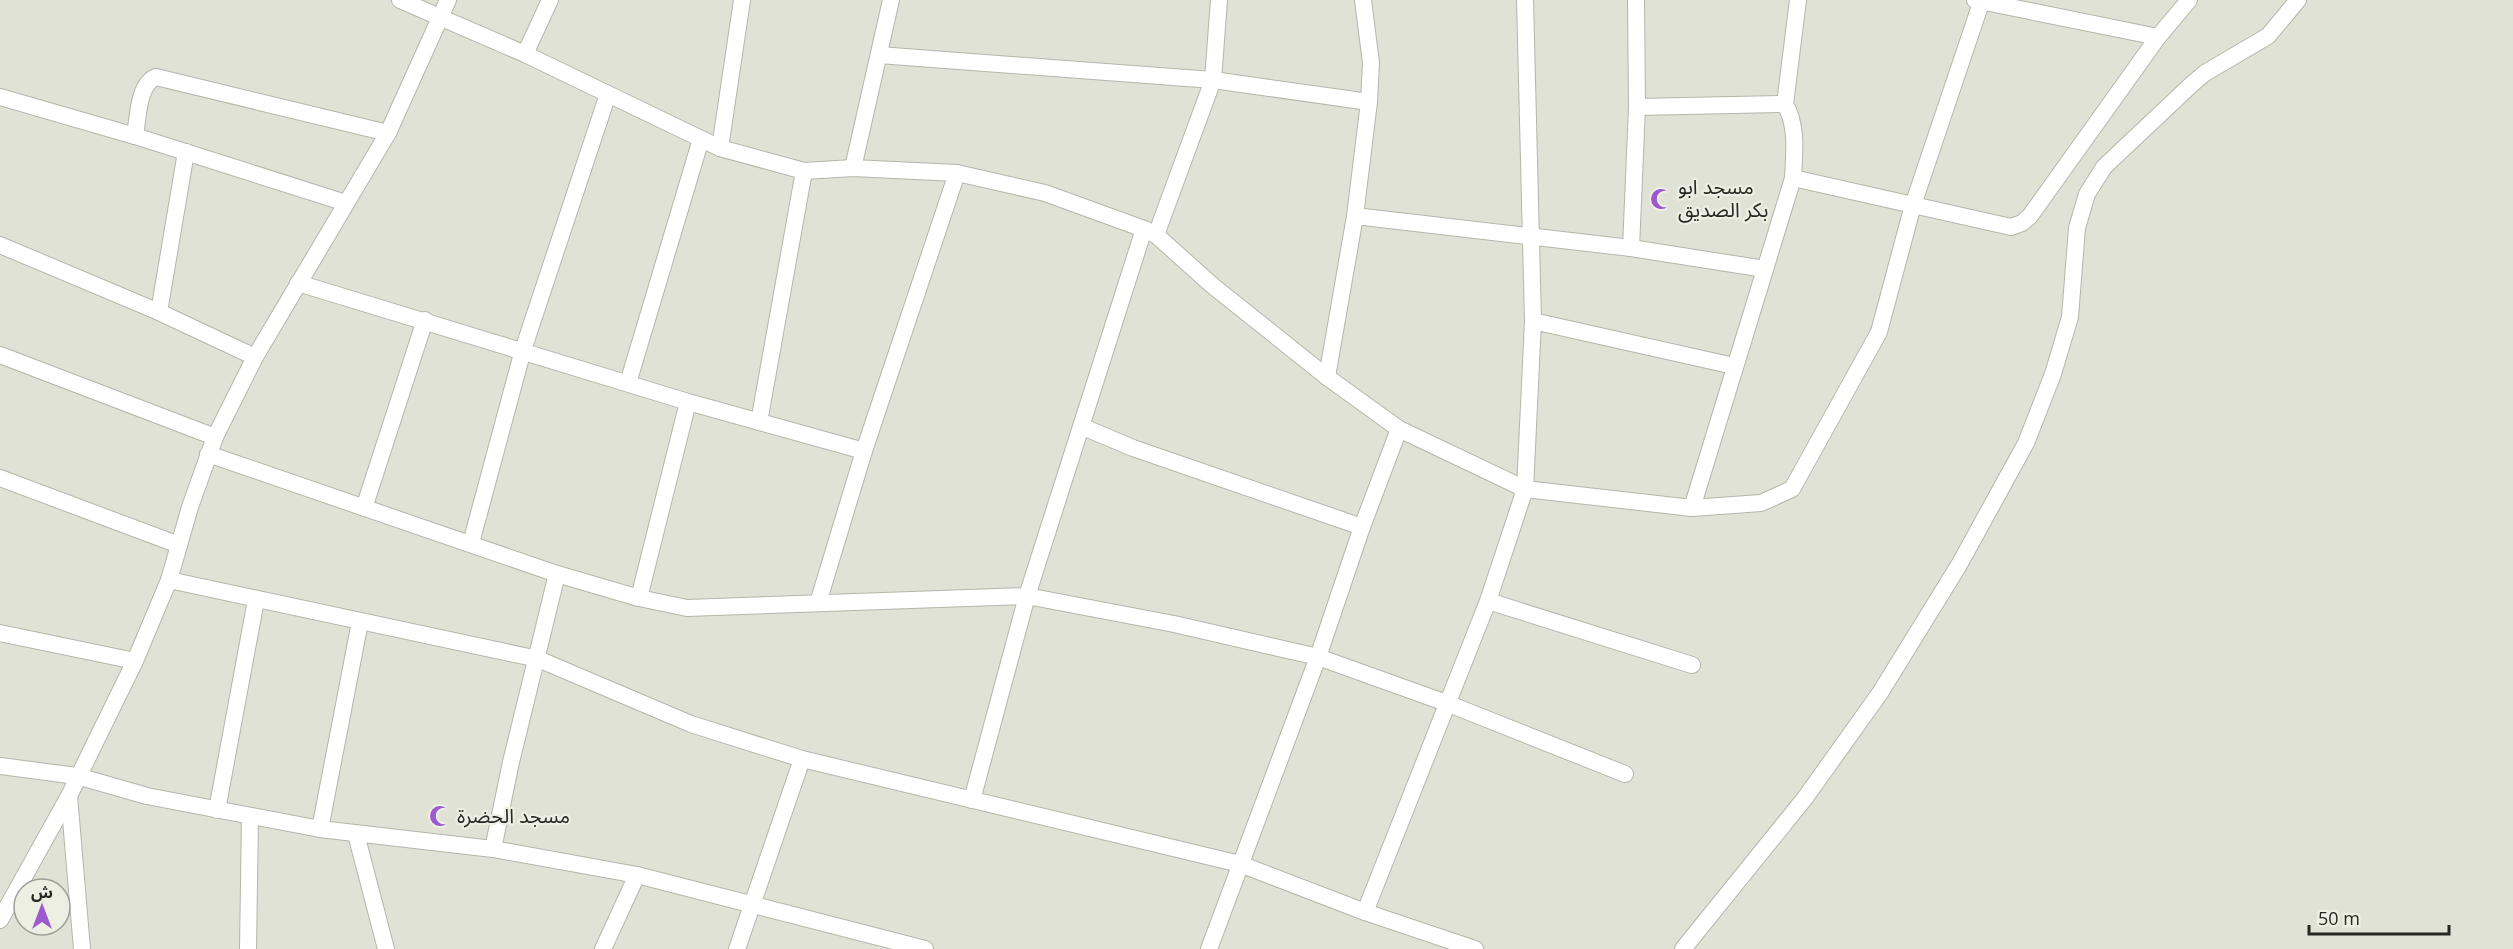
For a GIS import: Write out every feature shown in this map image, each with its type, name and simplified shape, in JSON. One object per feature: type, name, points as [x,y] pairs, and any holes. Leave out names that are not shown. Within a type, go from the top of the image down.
[{"type":"street","points":[[400,0],[525,54],[720,148],[804,171],[853,168],[957,173],[1046,193],[1150,232],[1213,286],[1327,377],[1399,429],[1525,489],[1692,508],[1761,503],[1792,489],[1879,332],[1913,205],[1980,0],[2158,37]]},
{"type":"street","points":[[2,912],[69,796],[135,661],[169,579],[215,437],[255,357],[388,133],[442,18],[448,0]]},
{"type":"street","points":[[525,54],[550,0]]},
{"type":"street","points":[[720,148],[742,0]]},
{"type":"street","points":[[853,168],[891,0]]},
{"type":"street","points":[[972,800],[1027,596],[1083,427],[1150,232],[1213,80],[1219,0]]},
{"type":"street","points":[[1327,377],[1355,216],[1369,102],[1371,63],[1363,0]]},
{"type":"street","points":[[1365,912],[1488,601],[1525,489],[1533,321],[1529,238],[1525,0]]},
{"type":"street","points":[[1631,248],[1637,107],[1636,0]]},
{"type":"street","points":[[1692,508],[1793,178],[1794,140],[1790,112],[1785,104],[1798,0]]},
{"type":"street","points":[[1793,178],[2011,227],[2022,223],[2030,216],[2158,37],[2189,0]]},
{"type":"street","points":[[1683,949],[1805,798],[1880,693],[1959,565],[2016,462],[2053,374],[2070,317],[2077,228],[2087,194],[2104,167],[2205,73],[2268,36],[2298,0]]},
{"type":"street","points":[[879,55],[1213,80],[1369,102]]},
{"type":"street","points":[[135,136],[144,87],[148,80],[156,77],[388,133]]},
{"type":"street","points":[[471,543],[523,350],[608,94]]},
{"type":"street","points":[[0,97],[135,136],[345,203]]},
{"type":"street","points":[[1637,107],[1785,104]]},
{"type":"street","points":[[628,383],[701,139]]},
{"type":"street","points":[[159,312],[186,152]]},
{"type":"street","points":[[759,422],[804,171]]},
{"type":"street","points":[[818,603],[864,451],[957,173]]},
{"type":"street","points":[[1355,216],[1529,238],[1631,248],[1766,269]]},
{"type":"street","points":[[0,245],[159,312],[255,357]]},
{"type":"street","points":[[298,283],[688,402],[864,451]]},
{"type":"street","points":[[364,508],[425,320]]},
{"type":"street","points":[[1533,321],[1734,366]]},
{"type":"street","points":[[0,355],[215,437]]},
{"type":"street","points":[[639,598],[688,402]]},
{"type":"street","points":[[1083,427],[1133,448],[1362,527]]},
{"type":"street","points":[[1209,949],[1318,657],[1362,527],[1399,429]]},
{"type":"street","points":[[208,454],[557,574],[639,598],[687,608],[1027,596],[1174,624],[1318,657],[1449,704],[1625,774]]},
{"type":"street","points":[[0,478],[179,545]]},
{"type":"street","points":[[493,849],[511,762],[557,574]]},
{"type":"street","points":[[169,579],[256,600],[538,659],[692,724],[802,759],[1240,864],[1365,912],[1475,949]]},
{"type":"street","points":[[218,810],[256,600]]},
{"type":"street","points":[[1488,601],[1692,665]]},
{"type":"street","points":[[320,829],[360,622]]},
{"type":"street","points":[[0,633],[135,661]]},
{"type":"street","points":[[737,949],[802,759]]},
{"type":"street","points":[[0,765],[77,776],[147,796],[320,829],[493,849],[638,876],[926,949]]},
{"type":"street","points":[[69,796],[82,949]]},
{"type":"street","points":[[248,949],[250,816]]},
{"type":"street","points":[[356,834],[386,949]]},
{"type":"street","points":[[603,949],[638,876]]},
{"type":"place","name":"مسجد ابو بكر الصديق","points":[[1661,199]]},
{"type":"place","name":"مسجد الحضرة","points":[[440,816]]}]
